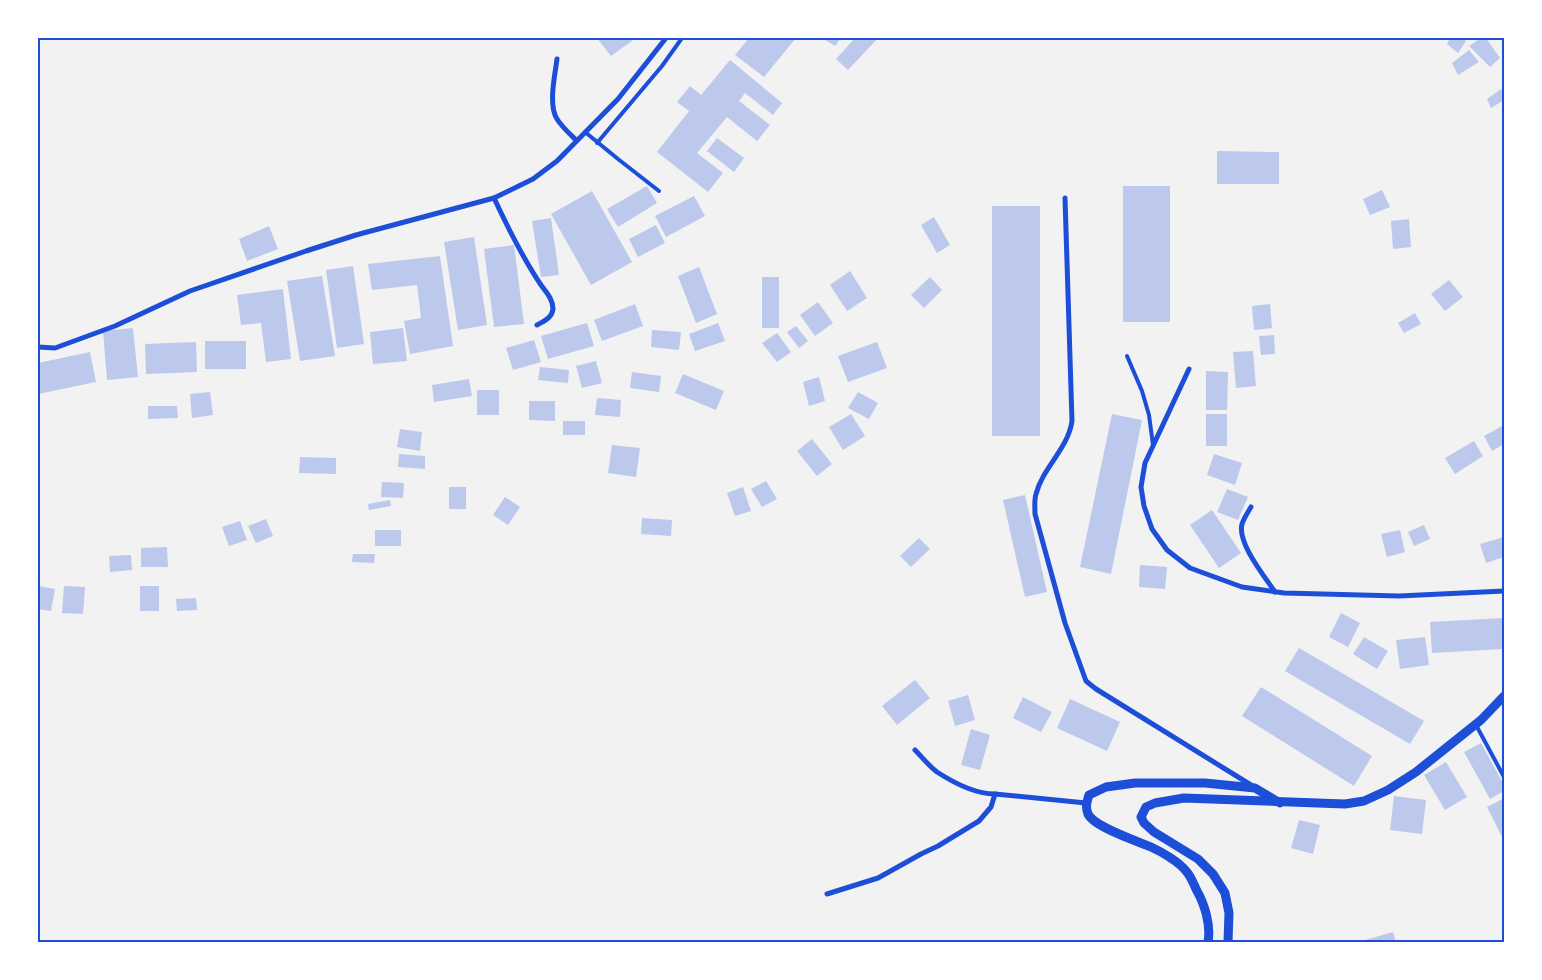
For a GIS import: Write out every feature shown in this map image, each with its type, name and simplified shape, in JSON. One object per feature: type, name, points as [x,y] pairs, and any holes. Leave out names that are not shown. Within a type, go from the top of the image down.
[{"type":"street","points":[[38,347],[55,348],[115,326],[190,291],[356,235],[494,198],[534,179],[557,160],[618,98],[666,38]]},
{"type":"street","points":[[557,59],[552,102],[554,113],[557,120],[576,140]]},
{"type":"street","points":[[494,198],[513,239],[552,300],[553,308],[550,316],[537,325]]},
{"type":"street","points":[[1065,198],[1072,421],[1070,432],[1042,478],[1035,495],[1035,514],[1065,623],[1086,681],[1280,803]]},
{"type":"street","points":[[1189,369],[1145,463],[1142,487],[1144,506],[1152,529],[1167,550],[1190,568],[1242,587],[1275,592],[1399,596],[1504,591]]},
{"type":"street","points":[[1251,507],[1242,526],[1242,532],[1252,559],[1275,592]]},
{"type":"street","points":[[1228,942],[1230,913],[1225,893],[1213,874],[1198,858],[1154,832],[1144,823],[1141,817],[1146,807],[1154,803],[1184,798],[1280,803],[1345,804],[1364,801],[1388,790],[1416,772],[1476,725],[1504,696]]},
{"type":"street","points":[[915,750],[937,771],[965,787],[984,794],[1086,803]]},
{"type":"street","points":[[1208,942],[1210,934],[1202,900],[1186,871],[1169,857],[1153,848],[1107,828],[1092,819],[1088,814],[1086,803],[1088,795],[1106,787],[1135,783],[1205,783],[1255,788]]},
{"type":"street","points":[[827,894],[878,878],[954,836],[984,816],[991,808],[995,794]]},
{"type":"lane","points":[[597,142],[662,66],[682,38]]},
{"type":"lane","points":[[585,131],[660,191]]},
{"type":"lane","points":[[1127,356],[1142,391],[1154,446]]},
{"type":"lane","points":[[1476,725],[1504,777]]},
{"type":"building","points":[[597,38],[636,38],[611,56]]},
{"type":"building","points":[[749,38],[796,38],[764,77],[735,55]]},
{"type":"building","points":[[822,38],[841,38],[835,46]]},
{"type":"building","points":[[855,38],[878,38],[848,70],[836,59]]},
{"type":"building","points":[[1450,38],[1462,38],[1466,41],[1458,53],[1447,44]]},
{"type":"building","points":[[1481,38],[1486,38],[1500,58],[1490,67],[1469,46]]},
{"type":"building","points":[[1469,50],[1479,62],[1458,75],[1452,63]]},
{"type":"building","points":[[730,60],[782,103],[773,115],[745,93],[739,101],[770,125],[757,141],[727,117],[697,153],[723,173],[708,192],[657,152],[689,111],[677,102],[690,86],[701,95]]},
{"type":"building","points":[[1501,89],[1504,100],[1491,108],[1487,99]]},
{"type":"building","points":[[717,138],[744,158],[734,172],[707,151]]},
{"type":"building","points":[[1217,151],[1279,152],[1279,184],[1217,184]]},
{"type":"building","points":[[647,186],[657,203],[618,227],[607,209]]},
{"type":"building","points":[[1123,186],[1170,186],[1170,322],[1123,322]]},
{"type":"building","points":[[1382,190],[1390,207],[1370,215],[1363,199]]},
{"type":"building","points":[[592,191],[632,262],[591,285],[551,214]]},
{"type":"building","points":[[694,196],[705,216],[666,237],[655,216]]},
{"type":"building","points":[[992,206],[1040,206],[1040,436],[992,436]]},
{"type":"building","points":[[934,217],[950,245],[937,253],[921,225]]},
{"type":"building","points":[[551,218],[559,275],[541,277],[532,221]]},
{"type":"building","points":[[1409,219],[1411,247],[1393,249],[1391,221]]},
{"type":"building","points":[[656,225],[665,243],[638,257],[629,239]]},
{"type":"building","points":[[269,226],[278,249],[247,261],[239,239]]},
{"type":"building","points":[[474,237],[487,325],[458,330],[444,242]]},
{"type":"building","points":[[514,245],[524,324],[494,327],[484,249]]},
{"type":"building","points":[[440,256],[453,346],[410,354],[404,321],[421,318],[417,285],[372,290],[368,264]]},
{"type":"building","points":[[353,266],[364,344],[337,348],[326,270]]},
{"type":"building","points":[[699,267],[717,314],[696,323],[678,276]]},
{"type":"building","points":[[850,271],[867,298],[847,311],[830,285]]},
{"type":"building","points":[[322,276],[335,356],[300,361],[287,281]]},
{"type":"building","points":[[762,277],[779,277],[779,328],[762,328]]},
{"type":"building","points":[[930,277],[942,290],[924,308],[911,295]]},
{"type":"building","points":[[1449,280],[1463,297],[1445,311],[1431,294]]},
{"type":"building","points":[[283,289],[291,359],[266,362],[261,323],[241,325],[237,295]]},
{"type":"building","points":[[818,302],[833,323],[815,336],[800,315]]},
{"type":"building","points":[[635,304],[643,326],[602,341],[594,320]]},
{"type":"building","points":[[1270,304],[1272,328],[1254,330],[1252,306]]},
{"type":"building","points":[[1415,313],[1421,324],[1404,333],[1398,323]]},
{"type":"building","points":[[587,323],[594,346],[548,359],[541,336]]},
{"type":"building","points":[[718,323],[725,341],[695,351],[689,334]]},
{"type":"building","points":[[796,326],[808,341],[799,348],[787,332]]},
{"type":"building","points":[[133,328],[138,377],[107,380],[103,331]]},
{"type":"building","points":[[403,328],[407,361],[373,364],[370,332]]},
{"type":"building","points":[[652,330],[681,332],[679,350],[651,347]]},
{"type":"building","points":[[777,333],[791,352],[777,362],[762,343]]},
{"type":"building","points":[[1274,335],[1275,354],[1261,355],[1259,336]]},
{"type":"building","points":[[534,340],[541,362],[513,370],[506,348]]},
{"type":"building","points":[[205,341],[246,341],[246,369],[205,369]]},
{"type":"building","points":[[196,342],[197,372],[146,374],[145,344]]},
{"type":"building","points":[[877,342],[887,368],[848,382],[838,356]]},
{"type":"building","points":[[1253,351],[1256,386],[1236,388],[1233,352]]},
{"type":"building","points":[[90,352],[96,382],[38,394],[38,363]]},
{"type":"building","points":[[596,361],[602,383],[582,388],[576,366]]},
{"type":"building","points":[[540,367],[569,370],[568,383],[538,380]]},
{"type":"building","points":[[1206,371],[1228,372],[1227,410],[1206,410]]},
{"type":"building","points":[[632,372],[661,376],[659,392],[630,388]]},
{"type":"building","points":[[683,374],[724,391],[716,410],[675,393]]},
{"type":"building","points":[[819,377],[825,401],[809,406],[803,382]]},
{"type":"building","points":[[469,379],[472,396],[434,402],[432,385]]},
{"type":"building","points":[[477,390],[499,390],[499,415],[477,415]]},
{"type":"building","points":[[210,392],[213,415],[192,418],[190,394]]},
{"type":"building","points":[[858,392],[878,403],[869,419],[848,408]]},
{"type":"building","points":[[597,398],[621,400],[620,417],[595,415]]},
{"type":"building","points":[[529,401],[555,401],[555,421],[529,420]]},
{"type":"building","points":[[148,406],[177,406],[178,418],[148,419]]},
{"type":"building","points":[[851,414],[865,436],[843,450],[829,427]]},
{"type":"building","points":[[1112,414],[1142,420],[1111,574],[1080,567]]},
{"type":"building","points":[[1206,414],[1227,414],[1227,446],[1206,446]]},
{"type":"building","points":[[563,421],[585,421],[585,435],[563,435]]},
{"type":"building","points":[[1504,425],[1504,444],[1492,451],[1484,436]]},
{"type":"building","points":[[400,429],[422,432],[420,451],[397,447]]},
{"type":"building","points":[[812,439],[832,464],[817,476],[797,451]]},
{"type":"building","points":[[1474,441],[1483,456],[1455,474],[1445,458]]},
{"type":"building","points":[[612,445],[640,448],[636,477],[608,473]]},
{"type":"building","points":[[399,454],[425,456],[425,469],[398,467]]},
{"type":"building","points":[[1214,454],[1242,463],[1235,485],[1207,475]]},
{"type":"building","points":[[300,457],[336,458],[336,474],[299,473]]},
{"type":"building","points":[[766,481],[777,499],[762,507],[751,489]]},
{"type":"building","points":[[382,482],[404,483],[403,498],[381,497]]},
{"type":"building","points":[[449,487],[466,487],[466,509],[449,509]]},
{"type":"building","points":[[743,487],[751,511],[735,516],[727,493]]},
{"type":"building","points":[[1227,489],[1248,497],[1238,520],[1217,512]]},
{"type":"building","points":[[1025,495],[1047,592],[1025,597],[1003,500]]},
{"type":"building","points":[[505,497],[520,507],[508,525],[493,515]]},
{"type":"building","points":[[390,500],[391,506],[369,510],[368,504]]},
{"type":"building","points":[[1212,510],[1241,553],[1219,568],[1190,525]]},
{"type":"building","points":[[642,518],[672,520],[671,536],[641,534]]},
{"type":"building","points":[[266,519],[273,536],[256,543],[248,526]]},
{"type":"building","points":[[240,521],[247,540],[229,546],[222,527]]},
{"type":"building","points":[[1424,525],[1430,539],[1414,546],[1408,532]]},
{"type":"building","points":[[375,530],[401,530],[401,546],[375,546]]},
{"type":"building","points":[[1400,530],[1405,552],[1387,557],[1381,534]]},
{"type":"building","points":[[1504,537],[1504,557],[1486,563],[1480,544]]},
{"type":"building","points":[[919,538],[930,549],[911,567],[900,556]]},
{"type":"building","points":[[167,547],[168,567],[141,567],[141,548]]},
{"type":"building","points":[[353,554],[375,554],[374,563],[352,562]]},
{"type":"building","points":[[131,555],[132,570],[110,572],[109,556]]},
{"type":"building","points":[[1140,565],[1167,567],[1165,589],[1139,587]]},
{"type":"building","points":[[38,586],[55,589],[51,611],[38,609]]},
{"type":"building","points":[[64,586],[85,587],[83,614],[62,613]]},
{"type":"building","points":[[140,586],[159,586],[159,611],[140,611]]},
{"type":"building","points":[[196,598],[197,610],[177,611],[176,599]]},
{"type":"building","points":[[1341,613],[1360,623],[1348,647],[1329,637]]},
{"type":"building","points":[[1504,618],[1504,649],[1432,653],[1430,622]]},
{"type":"building","points":[[1364,637],[1388,651],[1377,669],[1353,654]]},
{"type":"building","points":[[1425,637],[1429,665],[1400,669],[1396,640]]},
{"type":"building","points":[[1299,648],[1424,721],[1410,744],[1285,671]]},
{"type":"building","points":[[915,680],[930,698],[897,725],[882,706]]},
{"type":"building","points":[[1261,687],[1372,756],[1354,786],[1242,716]]},
{"type":"building","points":[[968,695],[975,720],[955,726],[948,701]]},
{"type":"building","points":[[1023,697],[1052,712],[1041,732],[1013,718]]},
{"type":"building","points":[[1070,699],[1120,722],[1107,751],[1057,728]]},
{"type":"building","points":[[971,729],[990,735],[980,770],[961,765]]},
{"type":"building","points":[[1481,743],[1504,785],[1504,791],[1490,799],[1464,752]]},
{"type":"building","points":[[1446,762],[1467,797],[1445,810],[1424,775]]},
{"type":"building","points":[[1394,796],[1426,800],[1422,834],[1390,830]]},
{"type":"building","points":[[1504,798],[1504,841],[1487,807]]},
{"type":"building","points":[[1299,820],[1320,825],[1313,854],[1291,848]]},
{"type":"building","points":[[1393,932],[1396,942],[1366,942],[1365,940]]}]
